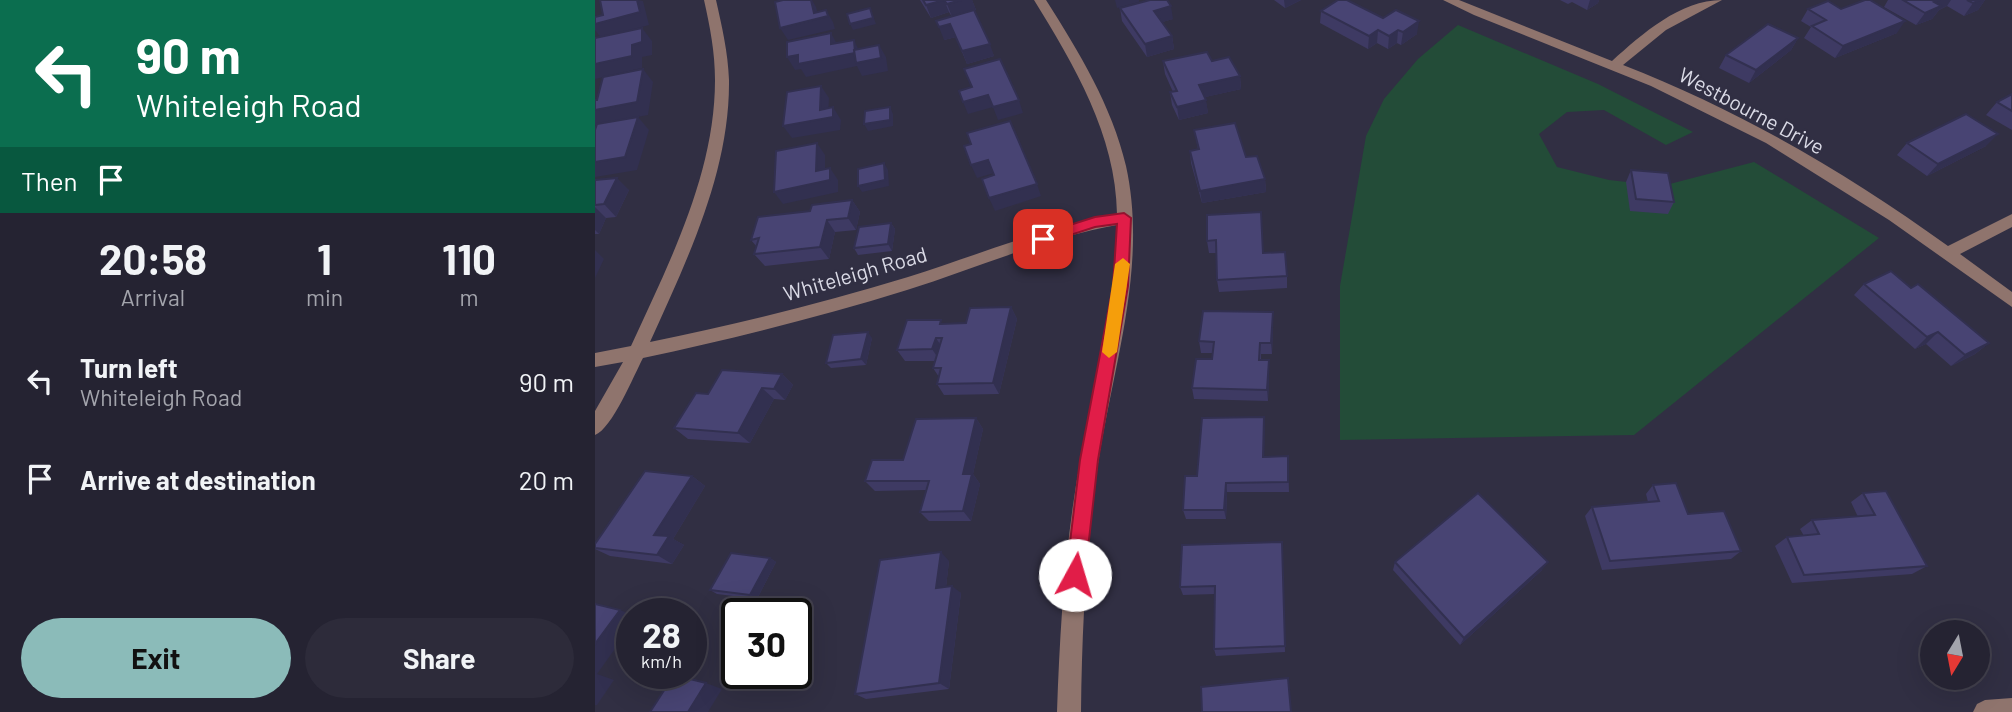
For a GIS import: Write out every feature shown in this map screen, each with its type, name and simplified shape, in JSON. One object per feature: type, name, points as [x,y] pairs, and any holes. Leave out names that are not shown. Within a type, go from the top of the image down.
[{"type":"street","points":[[595,427],[638,351],[692,227],[717,134],[722,63],[710,0]]},
{"type":"street","points":[[1040,0],[1091,91],[1107,127],[1119,169],[1125,242],[1115,323],[1082,513],[1073,600],[1069,712]]},
{"type":"street","name":"Westbourne Drive","points":[[1450,0],[1532,35],[1615,65],[1688,98],[1792,152],[1948,253],[2012,301]]},
{"type":"street","points":[[1615,65],[1660,27],[1693,8],[1716,0]]},
{"type":"street","name":"Whiteleigh Road","points":[[595,360],[829,305],[1095,222],[1124,218]]},
{"type":"street","points":[[1948,253],[2012,220]]},
{"type":"street","points":[[1985,712],[2012,710]]},
{"type":"green space","points":[[1458,25],[1598,84],[1693,132],[1666,145],[1604,110],[1567,112],[1539,134],[1557,167],[1609,180],[1662,186],[1754,162],[1879,238],[1634,435],[1340,440],[1340,286],[1366,136],[1384,99],[1418,59]]},
{"type":"building","points":[[600,0],[637,0],[640,12],[595,24],[595,17],[603,15]]},
{"type":"building","points":[[811,0],[814,13],[826,10],[828,16],[780,28],[775,2]]},
{"type":"building","points":[[923,0],[944,0],[926,5]]},
{"type":"building","points":[[944,0],[961,0],[947,4]]},
{"type":"building","points":[[1150,0],[1167,0],[1171,6],[1154,11],[1172,36],[1145,44],[1120,8]]},
{"type":"building","points":[[1338,0],[1347,0],[1383,18],[1396,10],[1419,21],[1403,32],[1398,30],[1389,36],[1378,30],[1369,36],[1321,11]]},
{"type":"building","points":[[1870,0],[1905,21],[1843,46],[1812,26],[1826,20],[1808,9],[1828,1],[1841,9]]},
{"type":"building","points":[[1903,0],[1940,0],[1934,2],[1941,6],[1925,13]]},
{"type":"building","points":[[870,8],[873,18],[850,24],[847,14]]},
{"type":"building","points":[[974,10],[990,44],[962,51],[950,24],[939,27],[936,21]]},
{"type":"building","points":[[1768,24],[1798,38],[1756,70],[1726,55]]},
{"type":"building","points":[[642,28],[642,42],[632,45],[632,56],[595,64],[595,38]]},
{"type":"building","points":[[831,33],[831,44],[854,40],[855,53],[798,64],[798,55],[787,57],[787,42]]},
{"type":"building","points":[[879,45],[881,58],[856,63],[854,50]]},
{"type":"building","points":[[1207,52],[1212,61],[1229,57],[1240,76],[1199,85],[1206,100],[1177,107],[1170,92],[1177,91],[1163,61]]},
{"type":"building","points":[[1000,59],[1019,100],[993,107],[988,95],[963,102],[959,91],[972,87],[964,69]]},
{"type":"building","points":[[643,69],[637,102],[595,110],[595,100],[603,77]]},
{"type":"building","points":[[821,86],[820,110],[833,107],[833,117],[783,126],[787,92]]},
{"type":"building","points":[[2012,94],[2012,111],[1997,102]]},
{"type":"building","points":[[890,107],[890,120],[864,124],[865,111]]},
{"type":"building","points":[[1966,114],[1998,134],[1938,164],[1907,143]]},
{"type":"building","points":[[638,117],[625,157],[595,162],[597,124]]},
{"type":"building","points":[[1010,121],[1037,184],[989,198],[982,179],[994,175],[988,160],[971,165],[964,146],[971,144],[967,133]]},
{"type":"building","points":[[1235,123],[1246,157],[1257,156],[1265,179],[1200,191],[1190,151],[1199,149],[1194,130]]},
{"type":"building","points":[[817,143],[816,171],[830,168],[830,180],[774,192],[776,151]]},
{"type":"building","points":[[884,163],[885,180],[858,186],[858,169]]},
{"type":"building","points":[[1631,170],[1668,173],[1674,202],[1636,199]]},
{"type":"building","points":[[617,178],[604,204],[595,205],[595,180]]},
{"type":"building","points":[[852,200],[848,218],[827,220],[820,247],[754,254],[759,238],[751,240],[758,217],[810,211],[812,205]]},
{"type":"building","points":[[1261,212],[1263,253],[1285,252],[1287,276],[1217,280],[1216,240],[1207,241],[1207,215]]},
{"type":"building","points":[[891,223],[888,244],[854,248],[859,227]]},
{"type":"building","points":[[1891,271],[1911,288],[1918,284],[1989,343],[1965,355],[1938,332],[1927,337],[1864,284]]},
{"type":"building","points":[[1011,307],[993,383],[937,384],[941,368],[933,368],[942,338],[936,338],[932,349],[897,350],[907,320],[941,320],[940,324],[966,323],[970,308]]},
{"type":"building","points":[[1203,311],[1273,312],[1271,343],[1260,343],[1259,360],[1269,360],[1267,390],[1192,388],[1196,359],[1212,359],[1214,342],[1199,341]]},
{"type":"building","points":[[868,332],[861,359],[826,363],[833,335]]},
{"type":"building","points":[[722,370],[782,374],[774,389],[762,388],[738,433],[674,428],[696,393],[708,394]]},
{"type":"building","points":[[1264,417],[1263,457],[1288,456],[1288,482],[1226,483],[1224,510],[1183,510],[1185,476],[1197,476],[1202,418]]},
{"type":"building","points":[[976,418],[963,474],[972,474],[963,511],[920,512],[929,481],[865,481],[872,460],[903,460],[916,419]]},
{"type":"building","points":[[645,471],[692,476],[654,535],[669,536],[657,555],[595,548],[595,544]]},
{"type":"building","points":[[1676,483],[1688,514],[1724,511],[1741,551],[1610,561],[1592,507],[1659,501],[1653,485]]},
{"type":"building","points":[[1886,491],[1927,566],[1804,575],[1787,537],[1819,534],[1812,520],[1875,515],[1863,493]]},
{"type":"building","points":[[1478,493],[1548,562],[1464,638],[1395,562]]},
{"type":"building","points":[[1282,542],[1285,646],[1214,649],[1215,586],[1180,587],[1182,545]]},
{"type":"building","points":[[941,552],[936,588],[952,586],[939,683],[855,694],[880,560]]},
{"type":"building","points":[[731,553],[770,558],[750,595],[710,590]]},
{"type":"building","points":[[595,604],[616,609],[616,615],[595,644]]},
{"type":"building","points":[[1288,678],[1291,712],[1202,712],[1201,687]]},
{"type":"building","points":[[665,689],[702,689],[688,712],[650,712]]},
{"type":"slow traffic","points":[[1109,352],[1123,264]]},
{"type":"route","points":[[1043,239],[1095,222],[1124,218],[1121,286],[1089,460],[1075,575]]}]
